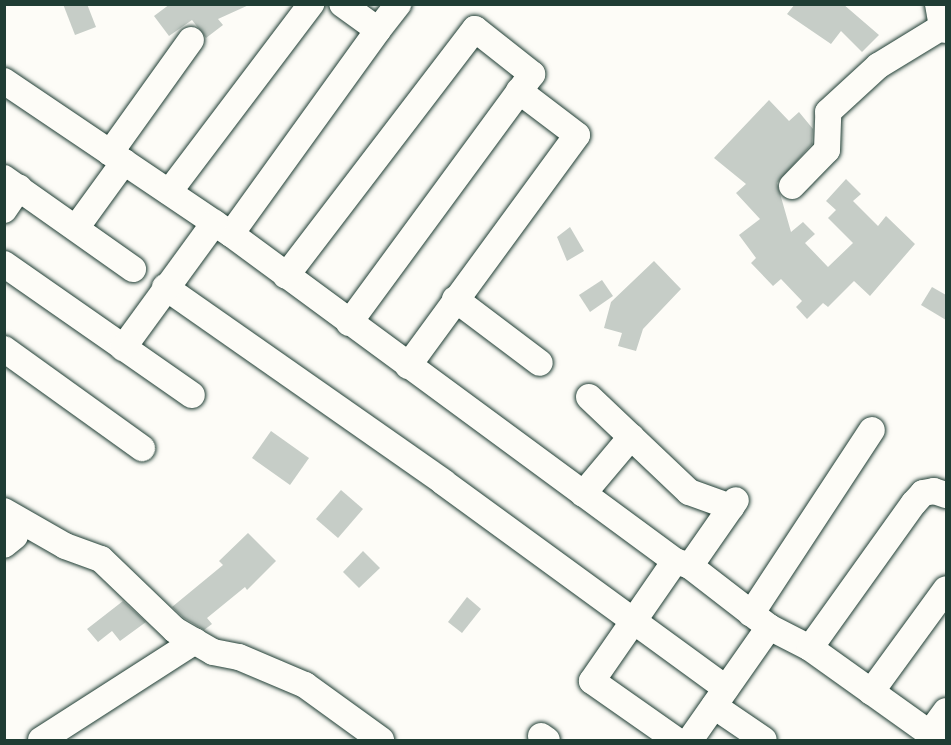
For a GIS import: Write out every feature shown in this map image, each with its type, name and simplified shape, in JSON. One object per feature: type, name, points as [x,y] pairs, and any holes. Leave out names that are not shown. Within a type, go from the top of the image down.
[{"type":"street","points":[[169,192],[311,4]]},
{"type":"street","points":[[342,4],[378,30]]},
{"type":"street","points":[[123,348],[165,287],[223,229],[398,4]]},
{"type":"street","points":[[792,186],[827,150],[828,112],[835,104],[878,66],[942,20]]},
{"type":"street","points":[[286,276],[475,29],[532,74],[349,323]]},
{"type":"street","points":[[76,228],[117,157],[191,40]]},
{"type":"street","points":[[4,81],[223,229],[583,494],[760,620],[810,648],[935,737],[946,711]]},
{"type":"street","points":[[408,366],[577,135],[519,91]]},
{"type":"street","points":[[4,210],[12,183],[132,268]]},
{"type":"street","points":[[7,271],[192,395]]},
{"type":"street","points":[[165,287],[443,482],[631,621],[720,697],[764,741]]},
{"type":"street","points":[[455,299],[540,363]]},
{"type":"street","points":[[4,349],[142,448]]},
{"type":"street","points":[[589,397],[689,492],[734,504],[631,621],[592,681],[676,741]]},
{"type":"street","points":[[690,741],[720,697],[760,620],[872,430]]},
{"type":"street","points":[[583,494],[631,436]]},
{"type":"street","points":[[810,648],[914,503],[924,493],[934,491],[946,495]]},
{"type":"street","points":[[4,511],[65,546],[101,559],[175,630],[213,652],[239,657],[305,685],[381,741]]},
{"type":"street","points":[[871,692],[946,589]]},
{"type":"street","points":[[41,741],[195,641]]},
{"type":"building","points":[[63,4],[87,4],[96,27],[75,35]]},
{"type":"building","points":[[170,4],[251,4],[218,19],[223,25],[206,38],[192,20],[169,36],[154,16]]},
{"type":"building","points":[[795,4],[843,4],[879,35],[862,52],[841,31],[831,44],[787,14]]},
{"type":"building","points":[[769,100],[789,121],[799,112],[813,129],[812,144],[777,183],[791,232],[803,222],[815,234],[805,243],[828,267],[853,243],[828,218],[836,210],[826,201],[846,179],[861,194],[853,201],[878,226],[886,216],[915,244],[870,296],[854,281],[828,307],[823,303],[807,319],[796,307],[802,301],[781,279],[773,286],[751,263],[756,258],[739,235],[760,219],[736,193],[746,184],[714,158]]},
{"type":"building","points":[[570,227],[584,251],[567,261],[557,237]]},
{"type":"building","points":[[654,261],[681,289],[643,329],[636,351],[618,346],[622,333],[604,328],[611,302]]},
{"type":"building","points":[[602,280],[613,296],[590,312],[579,295]]},
{"type":"building","points":[[932,287],[946,295],[946,320],[921,305]]},
{"type":"building","points":[[271,431],[309,458],[290,485],[252,458]]},
{"type":"building","points":[[341,490],[363,509],[338,538],[316,519]]},
{"type":"building","points":[[248,533],[276,561],[247,590],[245,587],[207,618],[212,624],[204,630],[184,618],[172,607],[223,565],[219,561]]},
{"type":"building","points":[[363,551],[380,568],[359,588],[343,572]]},
{"type":"building","points":[[467,597],[481,609],[462,633],[448,622]]},
{"type":"building","points":[[123,601],[146,622],[120,641],[112,631],[98,642],[87,629]]}]
